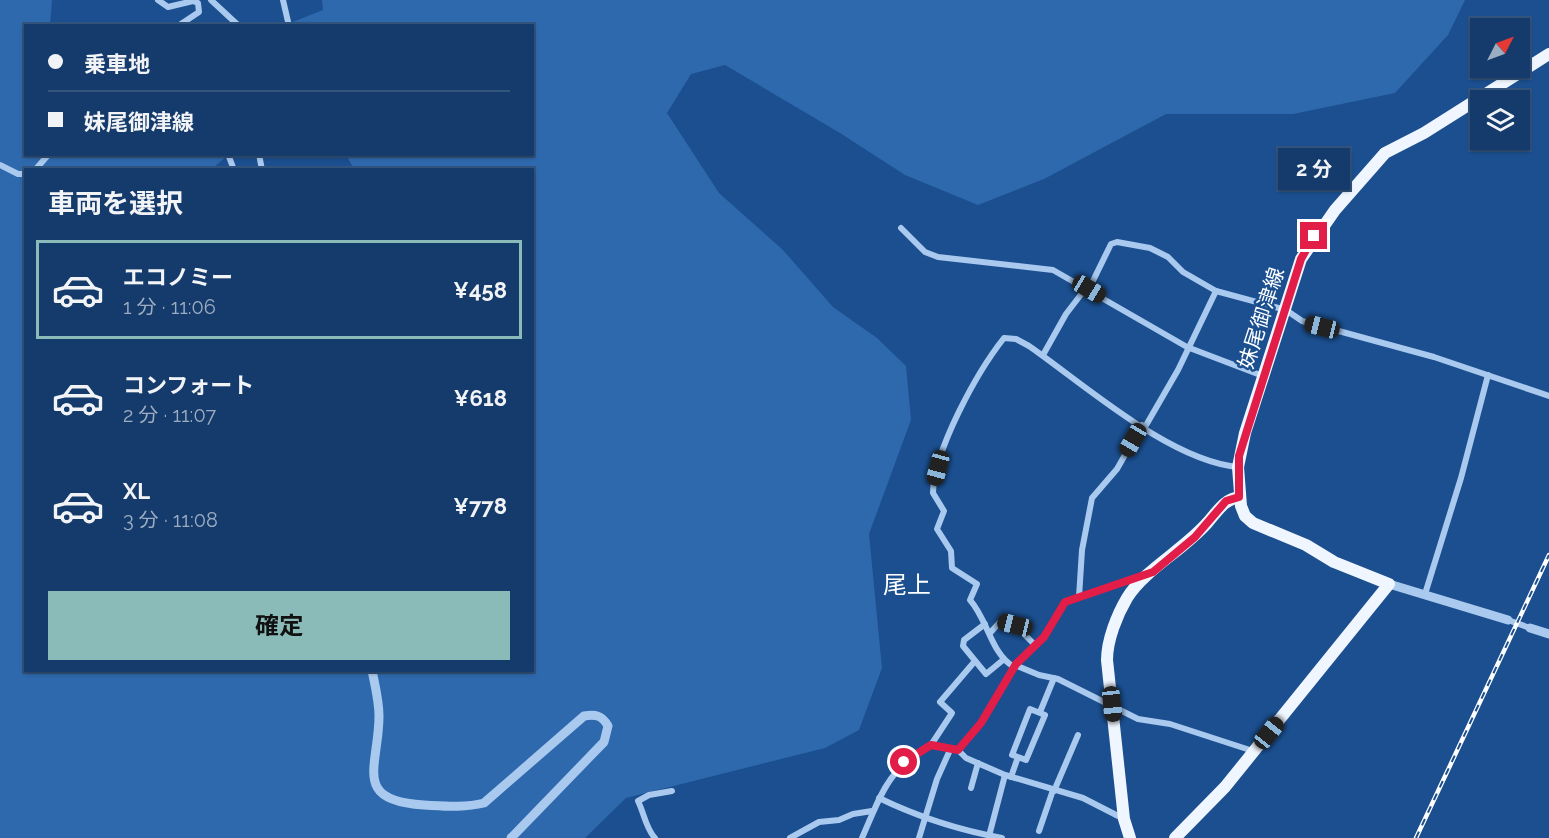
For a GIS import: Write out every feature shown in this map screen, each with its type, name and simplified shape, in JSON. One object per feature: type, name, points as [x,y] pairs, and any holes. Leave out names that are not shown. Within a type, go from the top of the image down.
[{"type":"main road","name":"妹尾御津線","points":[[1389,584],[1253,523],[1245,516],[1239,497],[1238,466],[1245,433],[1286,310],[1293,281],[1306,249],[1319,229],[1372,165],[1385,153],[1424,133],[1549,54]]},
{"type":"main road","points":[[1130,838],[1124,819],[1107,660],[1109,645],[1127,598],[1153,572],[1195,537],[1226,501],[1239,497]]},
{"type":"main road","points":[[1175,838],[1225,787],[1389,584]]},
{"type":"street","points":[[159,0],[168,7],[193,1],[198,3],[199,12],[181,24]]},
{"type":"street","points":[[211,0],[237,24]]},
{"type":"street","points":[[283,0],[289,24]]},
{"type":"street","points":[[38,168],[47,156]]},
{"type":"street","points":[[0,165],[18,174],[24,174]]},
{"type":"street","points":[[901,228],[925,252],[939,257],[1053,270],[1187,347],[1263,376]]},
{"type":"street","points":[[1043,355],[1066,314],[1087,288],[1111,244],[1117,242],[1126,246],[1143,246],[1162,253],[1183,272],[1216,291],[1286,310],[1296,318],[1311,324],[1434,357],[1549,396]]},
{"type":"street","points":[[1079,597],[1082,550],[1092,498],[1111,477],[1178,370],[1187,347],[1216,291]]},
{"type":"street","points":[[1238,466],[1204,459],[1175,446],[1102,400],[1020,340],[1004,338],[970,388],[963,408],[951,429],[933,486],[933,493],[944,512],[938,524],[939,534],[951,551],[954,570],[977,584],[970,600],[1003,660],[1039,675],[1054,678],[1112,704],[1138,719],[1170,724],[1254,751]]},
{"type":"street","points":[[1425,594],[1451,511],[1488,375]]},
{"type":"street","points":[[958,750],[981,723],[1015,666],[1044,637],[1065,602],[1153,572]]},
{"type":"street","points":[[1389,584],[1549,634]]},
{"type":"street","points":[[990,633],[1000,622],[1015,625],[1035,645]]},
{"type":"street","points":[[985,624],[963,643],[986,674],[1003,660]]},
{"type":"street","points":[[861,838],[872,811],[891,776],[904,762],[931,745],[952,713],[940,702],[975,661]]},
{"type":"street","points":[[372,672],[379,717],[373,777],[377,788],[399,803],[452,806],[484,803],[584,716],[598,716],[604,719],[608,726],[604,741],[510,838]]},
{"type":"street","points":[[1040,712],[1054,678]]},
{"type":"street","points":[[1030,709],[1040,712],[1045,715],[1026,760],[1012,755],[1030,709]]},
{"type":"street","points":[[1039,831],[1053,790],[1078,735]]},
{"type":"street","points":[[931,745],[958,750],[978,763],[1008,776],[1083,798],[1124,819]]},
{"type":"street","points":[[919,838],[936,779],[950,750]]},
{"type":"street","points":[[989,836],[1008,776],[1018,757]]},
{"type":"street","points":[[971,788],[978,763]]},
{"type":"street","points":[[655,838],[649,832],[647,818],[638,801],[649,795],[672,792]]},
{"type":"street","points":[[879,798],[926,818],[1002,838]]},
{"type":"street","points":[[790,838],[819,822],[839,820],[853,814],[872,811]]},
{"type":"shaded area","points":[[0,0],[52,0],[50,24],[24,24],[24,156],[227,156],[213,168],[24,168],[24,672],[534,672],[534,168],[353,168],[347,156],[534,156],[534,24],[288,24],[323,10],[322,0],[1465,0],[1448,35],[1395,93],[1293,114],[1166,114],[1044,179],[978,205],[905,175],[840,133],[725,65],[691,74],[667,113],[719,193],[783,250],[833,307],[877,338],[906,366],[911,420],[869,534],[882,668],[859,730],[825,748],[626,798],[585,838],[0,838]]},
{"type":"railway","points":[[1416,838],[1549,555]]},
{"type":"district","name":"尾上","points":[[907,584]]},
{"type":"route","points":[[904,762],[931,745],[958,750],[981,723],[1016,664],[1044,637],[1065,602],[1153,572],[1195,537],[1226,501],[1239,497],[1238,466],[1245,433],[1286,310],[1293,281],[1301,259],[1314,236]]}]
